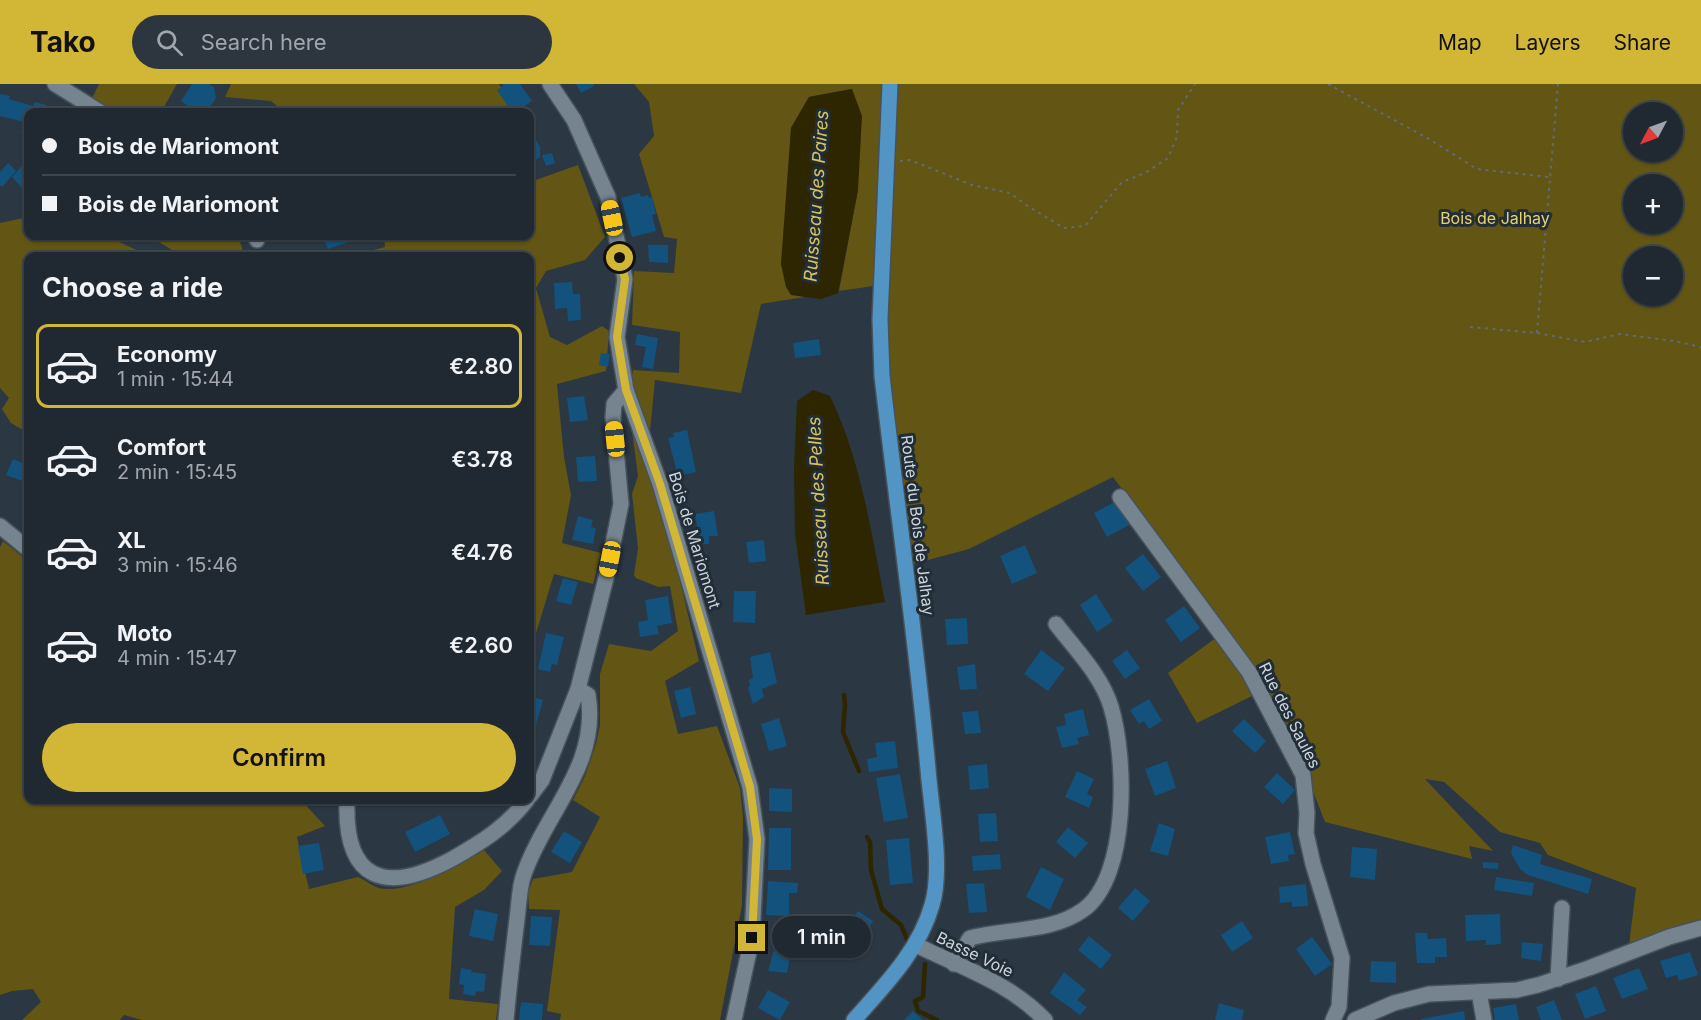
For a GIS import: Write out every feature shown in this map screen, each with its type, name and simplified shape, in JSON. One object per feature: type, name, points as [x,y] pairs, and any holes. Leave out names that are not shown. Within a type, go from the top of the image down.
[{"type":"main road","name":"Route du Bois de Jalhay","points":[[854,1020],[904,963],[916,945],[933,903],[935,847],[911,608],[882,376],[880,319],[890,84]]},
{"type":"street","points":[[55,84],[94,108]]},
{"type":"street","name":"Bois de Mariomont","points":[[550,84],[574,120],[608,197],[625,279],[617,337],[626,390],[660,484],[750,787],[757,839],[752,938],[734,1020]]},
{"type":"street","points":[[534,790],[542,780],[578,688],[606,578],[621,504],[613,417],[614,404],[626,390]]},
{"type":"street","name":"Rue des Saules","points":[[1120,496],[1249,672],[1303,775],[1309,844],[1342,958],[1339,1007],[1334,1020]]},
{"type":"street","points":[[0,526],[24,546]]},
{"type":"street","points":[[954,964],[970,938],[990,932],[1061,923],[1085,909],[1101,890],[1119,841],[1120,764],[1111,706],[1098,680],[1056,624]]},
{"type":"street","points":[[506,1020],[523,875],[573,780],[589,729],[588,695],[578,688]]},
{"type":"street","points":[[347,804],[346,824],[350,845],[356,857],[364,867],[377,875],[389,878],[411,876],[435,868],[477,845],[513,818],[524,804]]},
{"type":"street","points":[[1558,979],[1562,908]]},
{"type":"street","points":[[1355,1020],[1394,1003],[1429,994],[1517,990],[1558,979],[1669,937],[1701,928]]},
{"type":"street","name":"Basse Voie","points":[[916,945],[999,984],[1034,1008],[1045,1020]]},
{"type":"street","points":[[1479,992],[1484,1020]]},
{"type":"path","points":[[886,163],[910,160],[972,185],[1010,193],[1026,206],[1064,228],[1085,226],[1122,182],[1145,173],[1168,158],[1177,137],[1178,110],[1196,84]]},
{"type":"path","points":[[1328,84],[1429,139],[1477,169],[1549,177]]},
{"type":"path","points":[[1537,333],[1558,84]]},
{"type":"path","points":[[1470,327],[1537,333],[1585,342],[1620,334],[1701,347]]},
{"type":"green space","points":[[99,84],[177,84],[163,108],[110,108],[92,98]]},
{"type":"green space","points":[[231,84],[499,84],[515,108],[279,108],[271,101],[225,97]]},
{"type":"green space","name":"Bois de Jalhay","points":[[634,84],[1701,84],[1701,924],[1687,926],[1629,945],[1636,888],[1548,855],[1540,843],[1500,832],[1444,782],[1425,779],[1493,851],[1469,846],[1472,859],[1325,822],[1287,725],[1253,667],[1113,477],[969,549],[906,566],[880,285],[839,291],[858,190],[851,89],[809,97],[791,128],[788,194],[791,294],[805,297],[761,304],[741,393],[655,380],[647,462],[679,577],[699,661],[665,681],[678,734],[717,726],[740,788],[743,816],[742,905],[720,1020],[560,1020],[561,1014],[547,1011],[560,910],[529,909],[528,893],[533,879],[572,872],[600,817],[573,800],[585,776],[596,744],[600,725],[600,674],[609,644],[651,651],[678,631],[670,586],[658,587],[634,575],[638,548],[632,494],[638,476],[628,401],[633,370],[679,373],[680,332],[632,325],[634,271],[674,273],[677,239],[664,237],[639,154],[654,136],[649,102]]},
{"type":"green space","points":[[578,165],[605,237],[585,260],[546,271],[536,288],[550,337],[567,345],[602,326],[609,331],[606,371],[557,384],[564,457],[571,495],[562,543],[601,553],[593,584],[554,574],[534,640],[534,252],[366,252],[385,247],[384,240],[534,240],[534,181]]},
{"type":"green space","points":[[24,218],[24,240],[115,240],[141,252],[24,252],[24,431],[11,423],[2,409],[9,398],[0,388],[0,223]]},
{"type":"green space","points":[[156,240],[239,240],[244,252],[175,252]]},
{"type":"green space","points":[[3,541],[24,558],[24,804],[305,804],[325,826],[297,837],[309,889],[358,877],[379,888],[404,887],[433,877],[484,850],[502,871],[484,890],[455,907],[449,999],[498,1004],[496,1020],[142,1020],[124,1015],[120,1020],[22,1020],[41,1002],[33,989],[0,995],[0,547]]},
{"type":"green space","points":[[1217,637],[1256,694],[1197,723],[1168,673]]},
{"type":"water","name":"Ruisseau des Paires","points":[[852,89],[862,116],[858,190],[838,293],[821,299],[791,295],[786,287],[781,264],[791,128],[809,97]]},
{"type":"water","points":[[813,390],[830,396],[850,445],[870,523],[885,602],[806,615],[795,534],[794,468],[797,401]]},
{"type":"building","points":[[192,84],[209,84],[214,87],[216,98],[210,108],[192,108],[181,101]]},
{"type":"building","points":[[502,84],[520,84],[532,101],[522,108],[509,108],[497,90],[503,86]]},
{"type":"building","points":[[576,84],[593,84],[594,86],[581,93]]},
{"type":"building","points":[[0,94],[33,106],[35,102],[47,105],[46,108],[24,108],[24,122],[0,116]]},
{"type":"building","points":[[534,136],[540,147],[540,157],[534,161]]},
{"type":"building","points":[[552,153],[555,163],[546,166],[542,155]]},
{"type":"building","points":[[8,163],[16,171],[2,187],[0,172]]},
{"type":"building","points":[[24,164],[24,186],[22,188],[12,177]]},
{"type":"building","points":[[640,193],[641,197],[648,195],[649,198],[652,197],[656,214],[652,215],[656,231],[632,237],[621,198]]},
{"type":"building","points":[[325,240],[347,240],[348,242],[328,249]]},
{"type":"building","points":[[648,245],[668,245],[668,263],[649,262]]},
{"type":"building","points":[[572,282],[573,294],[580,294],[581,320],[568,321],[567,308],[555,309],[554,283]]},
{"type":"building","points":[[637,334],[658,338],[653,369],[642,367],[646,347],[635,345]]},
{"type":"building","points":[[819,339],[821,355],[795,358],[793,343]]},
{"type":"building","points":[[601,353],[610,354],[608,367],[599,365]]},
{"type":"building","points":[[584,396],[588,420],[570,422],[567,398]]},
{"type":"building","points":[[687,430],[696,472],[678,476],[668,438],[674,437],[673,433]]},
{"type":"building","points":[[595,456],[597,481],[578,482],[576,457]]},
{"type":"building","points":[[13,459],[24,463],[24,482],[6,475]]},
{"type":"building","points":[[1116,501],[1129,525],[1107,537],[1094,513]]},
{"type":"building","points":[[714,511],[718,536],[709,536],[709,544],[700,544],[695,514]]},
{"type":"building","points":[[578,516],[593,520],[591,527],[596,528],[593,544],[572,540]]},
{"type":"building","points":[[764,540],[766,561],[749,563],[746,542]]},
{"type":"building","points":[[1025,545],[1037,573],[1012,584],[1000,556]]},
{"type":"building","points":[[1143,554],[1161,577],[1143,591],[1125,568]]},
{"type":"building","points":[[563,578],[578,582],[571,605],[556,601]]},
{"type":"building","points":[[734,591],[756,591],[755,623],[733,622]]},
{"type":"building","points":[[1096,594],[1113,621],[1097,632],[1080,605]]},
{"type":"building","points":[[668,596],[672,623],[657,626],[659,634],[640,637],[638,622],[648,620],[645,600]]},
{"type":"building","points":[[1184,606],[1200,628],[1181,642],[1165,620]]},
{"type":"building","points":[[967,618],[968,644],[947,645],[945,619]]},
{"type":"building","points":[[546,633],[564,637],[557,665],[552,664],[550,672],[538,669]]},
{"type":"building","points":[[1041,650],[1065,668],[1048,691],[1024,674]]},
{"type":"building","points":[[1127,650],[1140,668],[1125,679],[1112,661]]},
{"type":"building","points":[[770,652],[777,683],[762,689],[764,697],[753,704],[748,688],[749,680],[753,678],[750,657]]},
{"type":"building","points":[[975,664],[977,689],[960,690],[957,667]]},
{"type":"building","points":[[690,687],[696,714],[681,718],[674,691]]},
{"type":"building","points":[[534,697],[543,700],[536,725],[534,724]]},
{"type":"building","points":[[1149,699],[1162,721],[1149,729],[1144,721],[1139,724],[1130,710]]},
{"type":"building","points":[[1083,709],[1089,735],[1077,738],[1079,744],[1062,748],[1056,727],[1066,725],[1064,714]]},
{"type":"building","points":[[978,711],[981,733],[965,734],[962,712]]},
{"type":"building","points":[[779,718],[787,746],[769,751],[761,724]]},
{"type":"building","points":[[1244,719],[1266,741],[1255,753],[1232,731]]},
{"type":"building","points":[[895,741],[898,768],[869,772],[867,759],[877,757],[875,743]]},
{"type":"building","points":[[1167,761],[1176,788],[1155,796],[1145,769]]},
{"type":"building","points":[[987,764],[989,788],[970,790],[968,766]]},
{"type":"building","points":[[1077,771],[1094,779],[1087,794],[1093,797],[1089,808],[1065,797]]},
{"type":"building","points":[[1277,773],[1295,790],[1283,804],[1264,787]]},
{"type":"building","points":[[900,774],[908,818],[884,822],[876,778]]},
{"type":"building","points":[[769,788],[792,789],[792,812],[769,811]]},
{"type":"building","points":[[996,813],[998,841],[980,842],[978,814]]},
{"type":"building","points":[[440,815],[450,834],[415,852],[405,832]]},
{"type":"building","points":[[1159,823],[1175,829],[1168,856],[1150,851]]},
{"type":"building","points":[[1068,827],[1088,843],[1075,858],[1056,842]]},
{"type":"building","points":[[769,828],[791,828],[791,870],[768,870]]},
{"type":"building","points":[[564,831],[582,842],[570,863],[551,852]]},
{"type":"building","points":[[1290,832],[1295,854],[1288,855],[1289,861],[1271,864],[1265,837]]},
{"type":"building","points":[[909,838],[913,883],[890,885],[886,840]]},
{"type":"building","points":[[319,843],[324,870],[303,874],[298,846]]},
{"type":"building","points":[[1513,845],[1542,855],[1540,864],[1592,879],[1588,894],[1528,875],[1520,869],[1511,853]]},
{"type":"building","points":[[1352,847],[1377,849],[1375,880],[1350,877]]},
{"type":"building","points":[[1000,854],[1001,869],[973,871],[972,856]]},
{"type":"building","points":[[1483,862],[1499,863],[1498,869],[1483,868]]},
{"type":"building","points":[[1041,867],[1064,879],[1050,910],[1026,897]]},
{"type":"building","points":[[1496,877],[1534,883],[1532,896],[1494,890]]},
{"type":"building","points":[[768,881],[798,883],[797,893],[789,893],[789,916],[766,915]]},
{"type":"building","points":[[984,883],[987,912],[969,913],[966,884]]},
{"type":"building","points":[[1306,884],[1308,906],[1292,907],[1292,902],[1280,903],[1279,887]]},
{"type":"building","points":[[1135,888],[1150,901],[1133,921],[1118,908]]},
{"type":"building","points":[[475,909],[498,914],[493,941],[469,936]]},
{"type":"building","points":[[858,911],[873,921],[863,938],[847,928]]},
{"type":"building","points":[[1500,914],[1501,944],[1485,945],[1486,940],[1466,941],[1465,915]]},
{"type":"building","points":[[531,916],[552,917],[550,946],[529,945]]},
{"type":"building","points":[[1242,921],[1253,938],[1232,952],[1221,935]]},
{"type":"building","points":[[1415,933],[1427,933],[1428,939],[1446,938],[1447,957],[1435,957],[1435,963],[1417,963]]},
{"type":"building","points":[[1089,936],[1112,955],[1101,969],[1078,950]]},
{"type":"building","points":[[791,937],[802,952],[789,961],[787,973],[768,971],[774,950]]},
{"type":"building","points":[[1312,937],[1332,964],[1315,976],[1296,949]]},
{"type":"building","points":[[1522,942],[1543,944],[1541,961],[1521,958]]},
{"type":"building","points":[[1690,952],[1698,975],[1679,981],[1677,975],[1666,978],[1660,961]]},
{"type":"building","points":[[1371,961],[1396,962],[1396,983],[1370,982]]},
{"type":"building","points":[[461,968],[486,974],[484,992],[476,991],[475,996],[463,994],[464,985],[459,984]]},
{"type":"building","points":[[1639,968],[1648,989],[1622,999],[1613,978]]},
{"type":"building","points":[[1064,972],[1086,990],[1077,1000],[1087,1007],[1080,1015],[1050,993]]},
{"type":"building","points":[[1596,986],[1606,1011],[1585,1019],[1575,994]]},
{"type":"building","points":[[768,990],[790,1002],[780,1020],[758,1008]]},
{"type":"building","points":[[1554,1000],[1562,1020],[1541,1020],[1536,1007]]},
{"type":"building","points":[[521,1002],[543,1004],[542,1020],[519,1020]]},
{"type":"building","points":[[1219,1003],[1244,1010],[1242,1020],[1215,1020]]},
{"type":"building","points":[[1516,1004],[1519,1020],[1495,1020],[1493,1008]]},
{"type":"building","points":[[913,1011],[923,1020],[904,1020]]},
{"type":"building","points":[[1464,1011],[1465,1020],[1421,1020],[1421,1019]]},
{"type":"waterway","name":"Ruisseau des Pelles","points":[[844,695],[843,732],[859,771]]},
{"type":"waterway","name":"Ruisseau des Pelles","points":[[867,837],[870,842],[871,870],[882,909],[901,925],[907,939]]},
{"type":"waterway","name":"Ruisseau des Pelles","points":[[925,964],[923,997],[915,1001],[918,1011],[937,1020]]},
{"type":"route","points":[[620,258],[625,279],[617,337],[626,390],[660,484],[750,787],[757,839],[752,938]]}]
